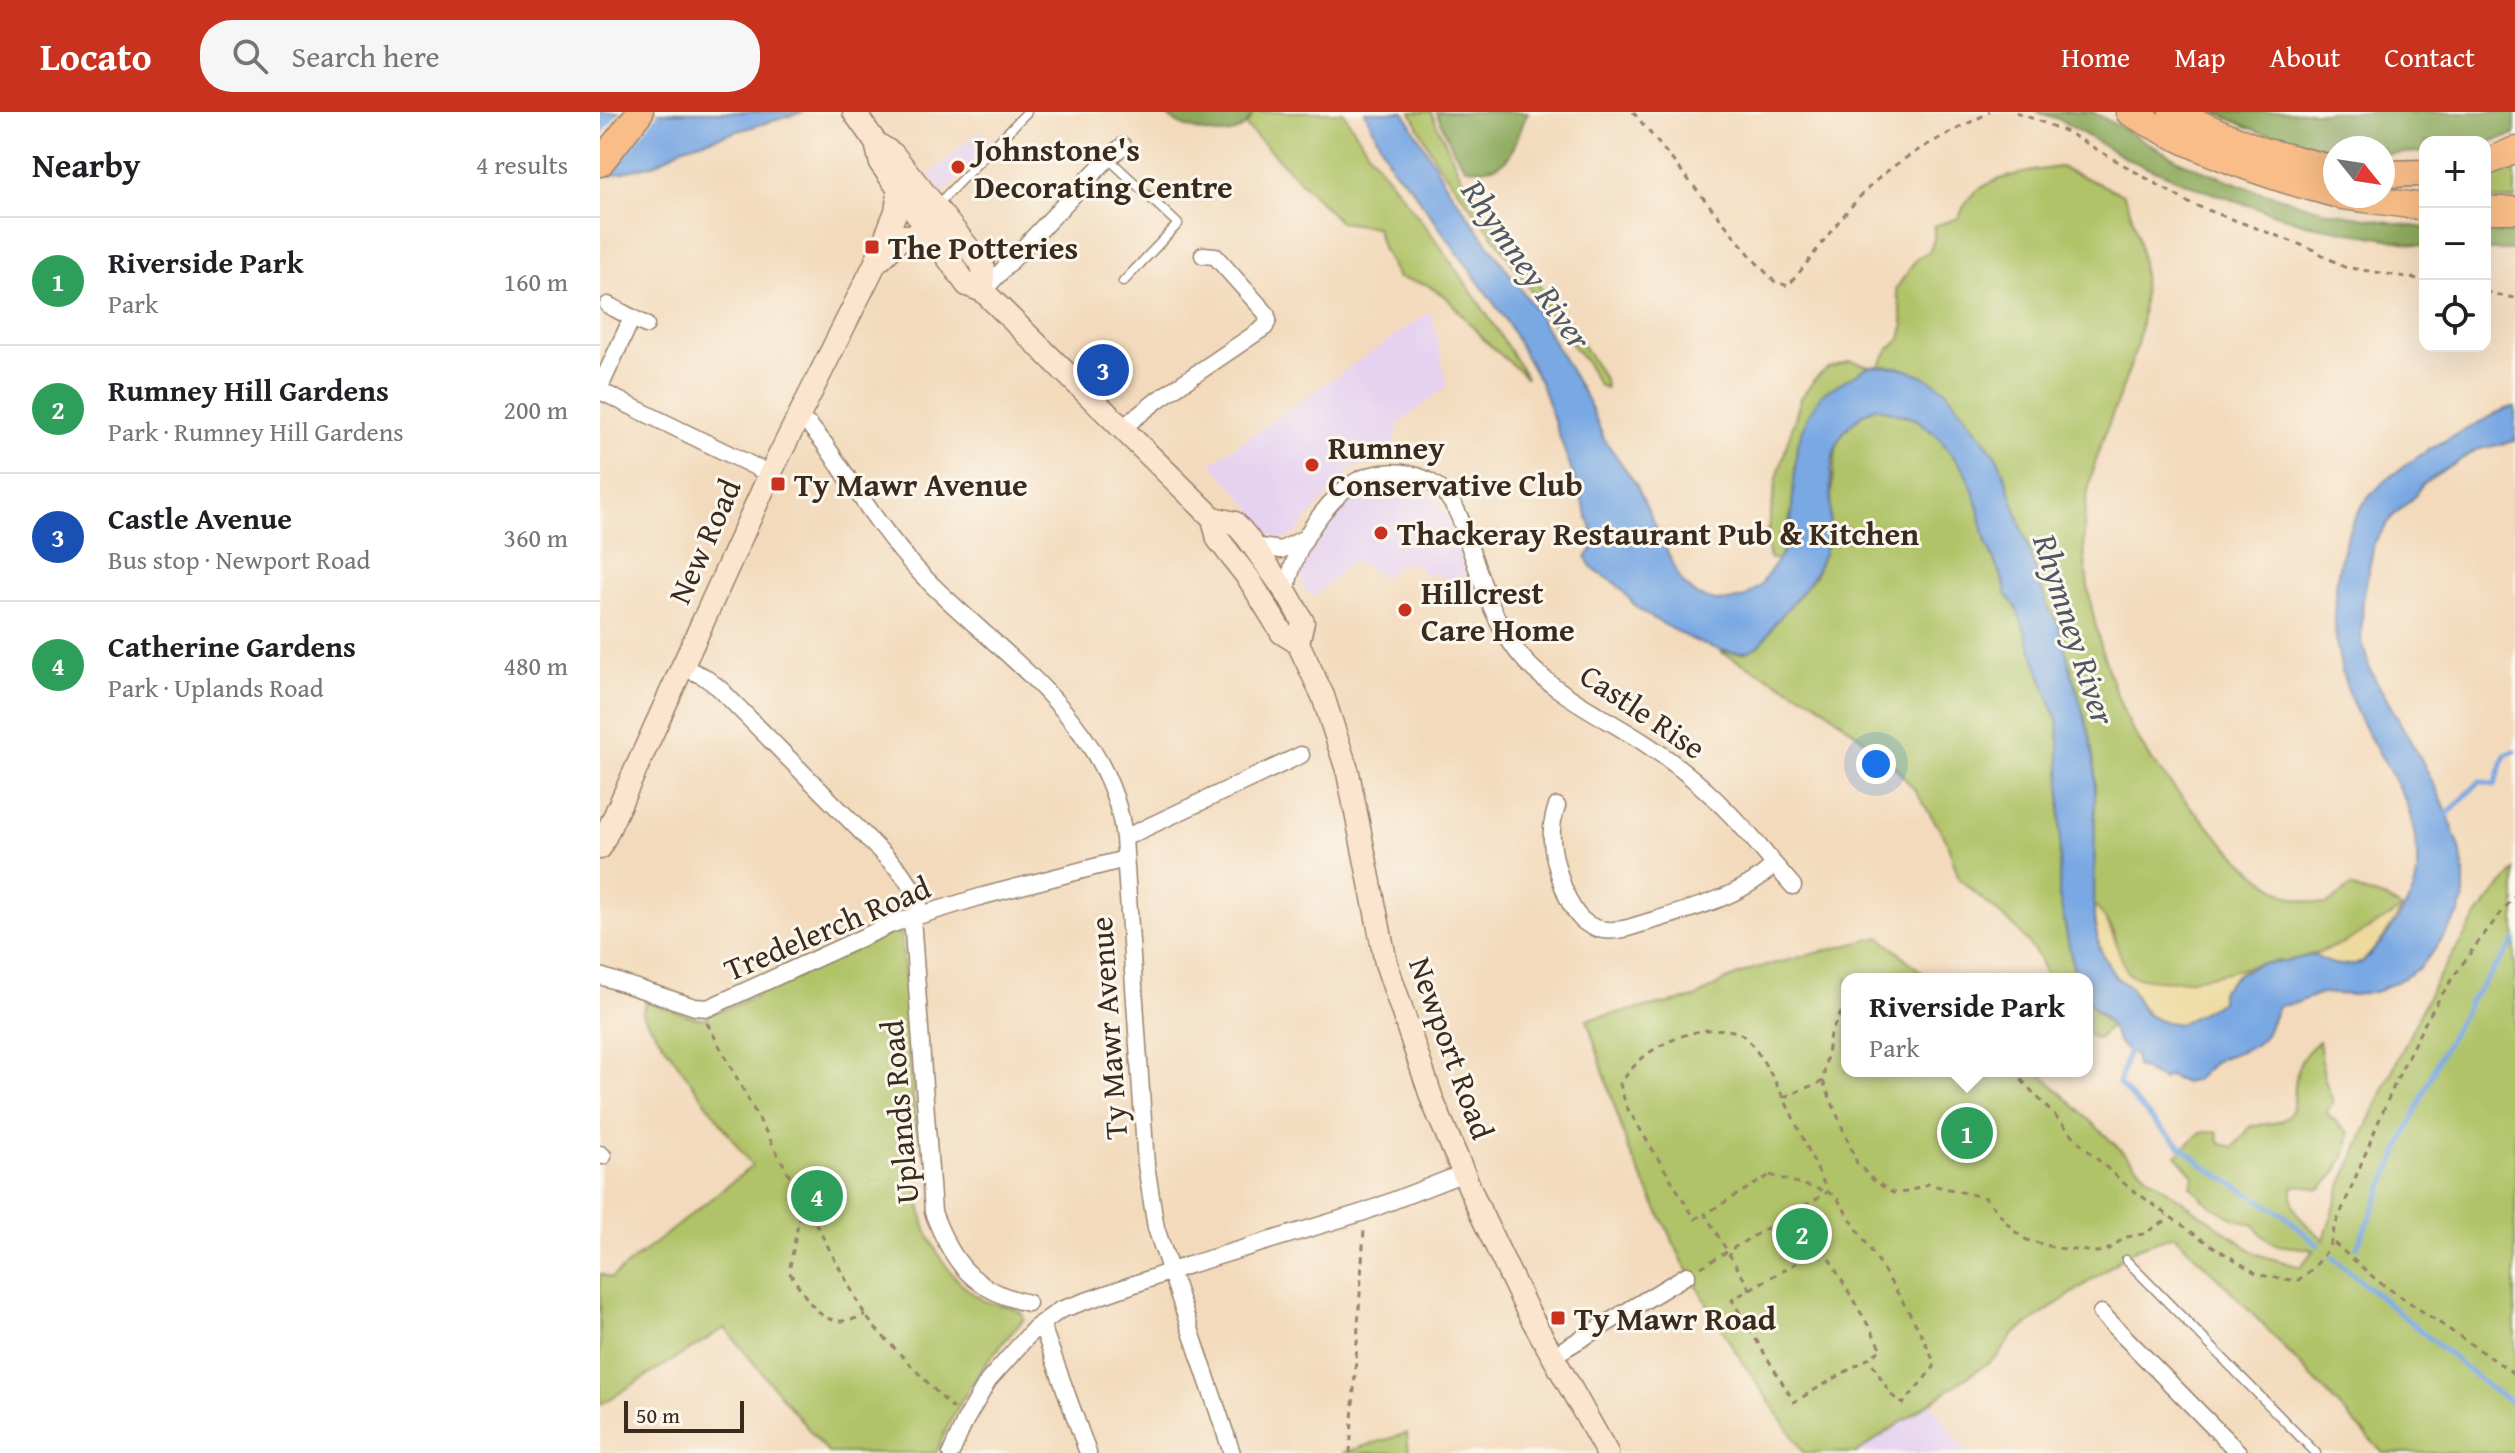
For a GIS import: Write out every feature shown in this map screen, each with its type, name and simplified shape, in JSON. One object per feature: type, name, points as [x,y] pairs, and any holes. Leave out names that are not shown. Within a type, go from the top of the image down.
[{"type":"main road","points":[[600,163],[640,112]]},
{"type":"main road","points":[[2129,112],[2232,162],[2323,191]]},
{"type":"main road","points":[[2172,112],[2263,151],[2323,166]]},
{"type":"main road","name":"Newport Road","points":[[857,117],[876,143],[881,164],[903,182],[925,212],[983,266],[983,291]]},
{"type":"main road","points":[[2491,160],[2515,150]]},
{"type":"main road","points":[[2395,174],[2419,173]]},
{"type":"main road","name":"New Road","points":[[600,848],[770,474],[875,264],[896,211],[903,182]]},
{"type":"main road","points":[[2395,203],[2419,206]]},
{"type":"main road","points":[[2491,210],[2515,210]]},
{"type":"main road","name":"Newport Road","points":[[925,212],[935,242],[967,285],[983,291],[1213,518],[1235,523],[1254,546],[1303,622],[1298,643]]},
{"type":"main road","points":[[903,236],[921,236],[935,242]]},
{"type":"main road","name":"New Road","points":[[875,264],[903,236]]},
{"type":"main road","name":"Newport Road","points":[[1213,518],[1218,539],[1249,579],[1282,633],[1298,643],[1323,696],[1348,773],[1380,932],[1400,1011],[1433,1102],[1501,1257],[1551,1357],[1607,1453]]},
{"type":"street","points":[[983,291],[1108,158],[1123,146]]},
{"type":"street","points":[[1121,429],[1159,399],[1265,327],[1268,320],[1266,313],[1215,256],[1203,255]]},
{"type":"street","points":[[608,305],[639,322],[600,389],[770,474]]},
{"type":"street","name":"Ty Mawr Avenue","points":[[797,418],[810,426],[824,443],[896,546],[1043,689],[1076,727],[1107,773],[1119,807],[1124,838],[1146,1165],[1156,1228],[1232,1453]]},
{"type":"street","name":"Castle Rise","points":[[1286,593],[1290,572],[1305,538],[1332,501],[1358,479],[1394,472],[1415,475],[1434,485],[1453,503],[1495,614],[1525,661],[1557,687],[1694,778],[1735,817],[1793,886]]},
{"type":"street","points":[[1254,546],[1281,550],[1305,538]]},
{"type":"street","name":"Uplands Road","points":[[682,667],[703,676],[719,688],[900,871],[914,891],[933,1212],[947,1245],[973,1279],[999,1295],[1028,1303]]},
{"type":"street","points":[[1124,838],[1301,755]]},
{"type":"street","points":[[1557,806],[1551,829],[1553,852],[1565,894],[1577,916],[1589,926],[1601,930],[1628,928],[1740,890],[1761,878],[1774,864]]},
{"type":"street","name":"Tredelerch Road","points":[[600,976],[701,1009],[718,1005],[917,916],[1125,859]]},
{"type":"street","points":[[951,1453],[988,1381],[1041,1323],[1060,1310],[1364,1212],[1464,1173]]},
{"type":"street","points":[[1551,1357],[1687,1275]]},
{"type":"street","points":[[2101,1313],[2239,1453]]},
{"type":"street","points":[[1041,1323],[1088,1453]]},
{"type":"lane","points":[[903,236],[1027,112]]},
{"type":"lane","points":[[1108,158],[1178,224],[1123,282]]},
{"type":"lane","points":[[2126,1260],[2316,1453]]},
{"type":"path","points":[[1633,112],[1755,261],[1774,281],[1788,286],[1837,221],[1880,177],[1927,146],[1990,112]]},
{"type":"path","points":[[2016,112],[2067,132],[2189,203],[2312,249],[2344,267],[2419,279]]},
{"type":"path","points":[[2491,293],[2515,298]]},
{"type":"path","points":[[2019,1077],[2085,1148],[2126,1185],[2259,1275],[2297,1281],[2333,1242],[2334,1228],[2403,1068],[2429,1016],[2488,928],[2515,896]]},
{"type":"path","points":[[701,1009],[865,1315],[965,1421]]},
{"type":"path","points":[[1841,1013],[1830,1034],[1823,1081],[1857,1163],[1873,1180],[1893,1193],[1907,1192],[1928,1184],[1986,1198],[2014,1231],[2027,1240],[2056,1248],[2097,1252],[2107,1250],[2126,1237],[2143,1234],[2164,1222],[2167,1215]]},
{"type":"path","points":[[1828,1192],[1784,1097],[1751,1042],[1738,1032],[1697,1030],[1673,1039],[1636,1060],[1620,1084],[1626,1106],[1695,1219],[1770,1175],[1828,1192],[1837,1198],[1914,1323],[1934,1358],[1934,1367],[1903,1404],[1891,1395],[1869,1358]]},
{"type":"path","points":[[1784,1097],[1823,1081]]},
{"type":"path","points":[[1687,1275],[1828,1192]]},
{"type":"path","points":[[803,1199],[789,1272],[820,1316],[837,1322],[849,1322],[865,1315]]},
{"type":"path","points":[[1705,1214],[1750,1289]]},
{"type":"path","points":[[1350,1453],[1364,1227]]},
{"type":"path","points":[[2333,1242],[2379,1282],[2515,1374]]},
{"type":"path","points":[[1823,1248],[1882,1349],[1869,1358],[1794,1402],[1732,1300],[1823,1248]]},
{"type":"shaded area","points":[[980,130],[993,144],[943,194],[929,175]]},
{"type":"shaded area","points":[[1431,311],[1447,386],[1399,424],[1389,459],[1350,469],[1294,535],[1284,539],[1271,535],[1211,463]]},
{"type":"shaded area","points":[[1398,482],[1423,490],[1437,501],[1448,518],[1466,571],[1453,579],[1434,573],[1428,577],[1418,566],[1399,563],[1384,578],[1353,560],[1314,597],[1304,588],[1301,575],[1307,557],[1343,503],[1378,485]]},
{"type":"shaded area","points":[[1931,1402],[1967,1453],[1856,1453]]},
{"type":"green space","points":[[1164,112],[1254,112],[1240,129],[1220,134],[1187,127]]},
{"type":"green space","points":[[1254,112],[1343,112],[1370,154],[1433,236],[1527,378],[1485,341],[1448,299],[1426,284],[1398,278],[1383,250],[1376,227],[1340,222],[1246,126]]},
{"type":"green space","points":[[1411,112],[1431,112],[1463,180],[1524,261],[1546,297],[1565,317],[1605,380],[1606,388],[1598,385],[1587,363],[1552,322],[1498,242],[1437,163]]},
{"type":"green space","points":[[1436,112],[1528,112],[1509,155],[1503,162],[1483,169],[1466,168],[1454,151]]},
{"type":"green space","points":[[2037,112],[2093,112],[2182,162],[2251,189],[2325,211],[2419,227],[2419,245],[2305,224],[2206,191],[2127,159],[2058,119]]},
{"type":"green space","points":[[2214,112],[2515,112],[2515,135],[2491,141],[2491,136],[2419,136],[2419,152],[2395,153],[2395,136],[2323,136],[2323,148],[2260,132]]},
{"type":"green space","points":[[2515,163],[2515,199],[2491,200],[2491,170]]},
{"type":"green space","points":[[2060,167],[2123,194],[2136,230],[2143,270],[2143,310],[2136,348],[2095,463],[2084,529],[2092,611],[2125,715],[2146,752],[2174,788],[2227,846],[2270,884],[2297,899],[2326,905],[2350,887],[2386,899],[2402,909],[2344,943],[2297,959],[2258,964],[2209,978],[2154,982],[2129,975],[2119,956],[2112,928],[2094,905],[2095,771],[2090,737],[2058,624],[2047,606],[1998,459],[1974,426],[1921,375],[1898,367],[1879,366],[1889,349],[1901,339],[1904,326],[1896,289],[1917,258],[1929,252],[1934,240],[1934,226],[1959,218],[1964,205],[1980,188],[2026,172]]},
{"type":"green space","points":[[2491,231],[2515,231],[2515,250],[2491,250]]},
{"type":"green space","points":[[1851,361],[1870,366],[1854,376],[1795,492],[1784,550],[1778,559],[1770,559],[1766,541],[1777,478],[1801,398],[1828,368]]},
{"type":"green space","points":[[1876,407],[1918,420],[1939,438],[1964,470],[1975,493],[1986,542],[2006,594],[2016,607],[2058,723],[2061,782],[2059,895],[2076,973],[2045,973],[2038,956],[2015,927],[1959,879],[1946,839],[1914,789],[1888,759],[1818,703],[1721,652],[1744,653],[1759,646],[1815,576],[1826,543],[1837,439],[1856,417]]},
{"type":"green space","points":[[2515,870],[2515,1453],[2383,1453],[2174,1235],[2137,1248],[2013,1335],[1998,1356],[1856,1453],[1804,1453],[1734,1349],[1684,1264],[1628,1149],[1587,1019],[1695,998],[1753,969],[1880,937],[1923,973],[1841,973],[1841,1077],[2044,1077],[2150,1178],[2257,1254],[2300,1267],[2314,1250],[2275,1244],[2254,1225],[2211,1206],[2191,1186],[2194,1175],[2176,1155],[2200,1133],[2217,1131],[2220,1144],[2234,1147],[2252,1125],[2279,1122],[2286,1118],[2293,1106],[2300,1063],[2319,1041],[2324,1077],[2333,1102],[2326,1113],[2349,1133],[2347,1149],[2326,1184],[2320,1189],[2301,1185],[2292,1187],[2292,1197],[2300,1218],[2324,1240],[2341,1186],[2384,1088],[2434,984],[2481,910]]},
{"type":"green space","points":[[893,932],[901,934],[919,1195],[926,1229],[935,1249],[965,1287],[988,1302],[1017,1310],[1024,1319],[973,1382],[936,1453],[828,1453],[725,1328],[600,1405],[600,1274],[611,1278],[752,1166],[642,1014],[646,1002],[707,1019],[708,1014],[731,1007]]},
{"type":"green space","points":[[2093,1009],[2111,1026],[2097,1039],[2093,1037]]},
{"type":"green space","points":[[1407,1433],[1409,1453],[1342,1453]]},
{"type":"sand","points":[[2094,905],[2110,929],[2129,975],[2176,981],[2251,967],[2238,974],[2222,991],[2222,1002],[2183,1023],[2161,1022],[2144,1010],[2104,958],[2098,941]]},
{"type":"sand","points":[[2402,909],[2362,963],[2337,965],[2314,955],[2344,943]]},
{"type":"water","points":[[600,112],[803,112],[684,147],[656,164],[600,178]]},
{"type":"water","points":[[1365,112],[1404,112],[1447,186],[1534,308],[1589,403],[1604,439],[1636,484],[1681,581],[1697,596],[1716,601],[1745,597],[1760,586],[1784,550],[1791,519],[1797,446],[1808,416],[1822,394],[1870,366],[1898,367],[1921,375],[1945,389],[1998,459],[2047,606],[2058,624],[2090,737],[2095,771],[2094,921],[2100,950],[2115,977],[2130,987],[2144,1013],[2160,1021],[2180,1024],[2221,1002],[2221,991],[2238,974],[2258,964],[2314,955],[2337,965],[2362,963],[2385,938],[2404,909],[2416,879],[2414,831],[2405,800],[2358,715],[2345,683],[2335,631],[2335,596],[2341,557],[2363,505],[2400,469],[2435,446],[2507,408],[2515,407],[2515,441],[2476,450],[2423,484],[2393,516],[2374,543],[2363,599],[2361,638],[2370,670],[2423,763],[2444,805],[2460,848],[2464,899],[2458,915],[2433,952],[2419,968],[2376,992],[2353,995],[2321,993],[2293,1004],[2278,1006],[2266,1035],[2256,1045],[2215,1061],[2195,1080],[2185,1083],[2168,1076],[2163,1080],[2136,1066],[2135,1055],[2121,1046],[2106,1020],[2093,1007],[2093,973],[2076,973],[2073,966],[2059,895],[2061,782],[2058,723],[2016,607],[2006,594],[1986,542],[1975,494],[1964,470],[1939,438],[1918,420],[1876,407],[1855,420],[1842,434],[1835,450],[1826,546],[1818,568],[1806,587],[1758,646],[1733,652],[1701,644],[1641,611],[1616,584],[1595,571],[1589,563],[1586,557],[1594,547],[1591,526],[1541,384],[1505,319],[1410,186],[1392,168]]},
{"type":"pier","points":[[620,112],[659,112],[605,181],[600,182],[600,137]]},
{"type":"waterway","points":[[2443,819],[2480,781],[2495,785],[2505,755],[2515,751]]},
{"type":"waterway","points":[[2357,1247],[2439,1058],[2469,1003],[2515,941]]},
{"type":"waterway","points":[[2130,1045],[2119,1084],[2158,1126],[2204,1166],[2285,1216],[2318,1245]]},
{"type":"waterway","points":[[2332,1257],[2492,1390],[2515,1404]]},
{"type":"place","name":"Johnstone's Decorating Centre","points":[[958,167]]},
{"type":"place","name":"The Potteries","points":[[872,247]]},
{"type":"place","name":"Castle Avenue","points":[[1103,370]]},
{"type":"place","name":"Rumney Conservative Club","points":[[1312,465]]},
{"type":"place","name":"Ty Mawr Avenue","points":[[778,484]]},
{"type":"place","name":"Thackeray Restaurant Pub & Kitchen","points":[[1381,533]]},
{"type":"place","name":"Hillcrest Care Home","points":[[1405,610]]},
{"type":"place","name":"Riverside Park","points":[[1967,1133]]},
{"type":"place","name":"Catherine Gardens","points":[[817,1196]]},
{"type":"place","name":"Rumney Hill Gardens","points":[[1802,1234]]},
{"type":"place","name":"Ty Mawr Road","points":[[1558,1318]]},
{"type":"water label","name":"Rhymney River","points":[[1527,264]]},
{"type":"water label","name":"Rhymney River","points":[[2075,629]]}]
